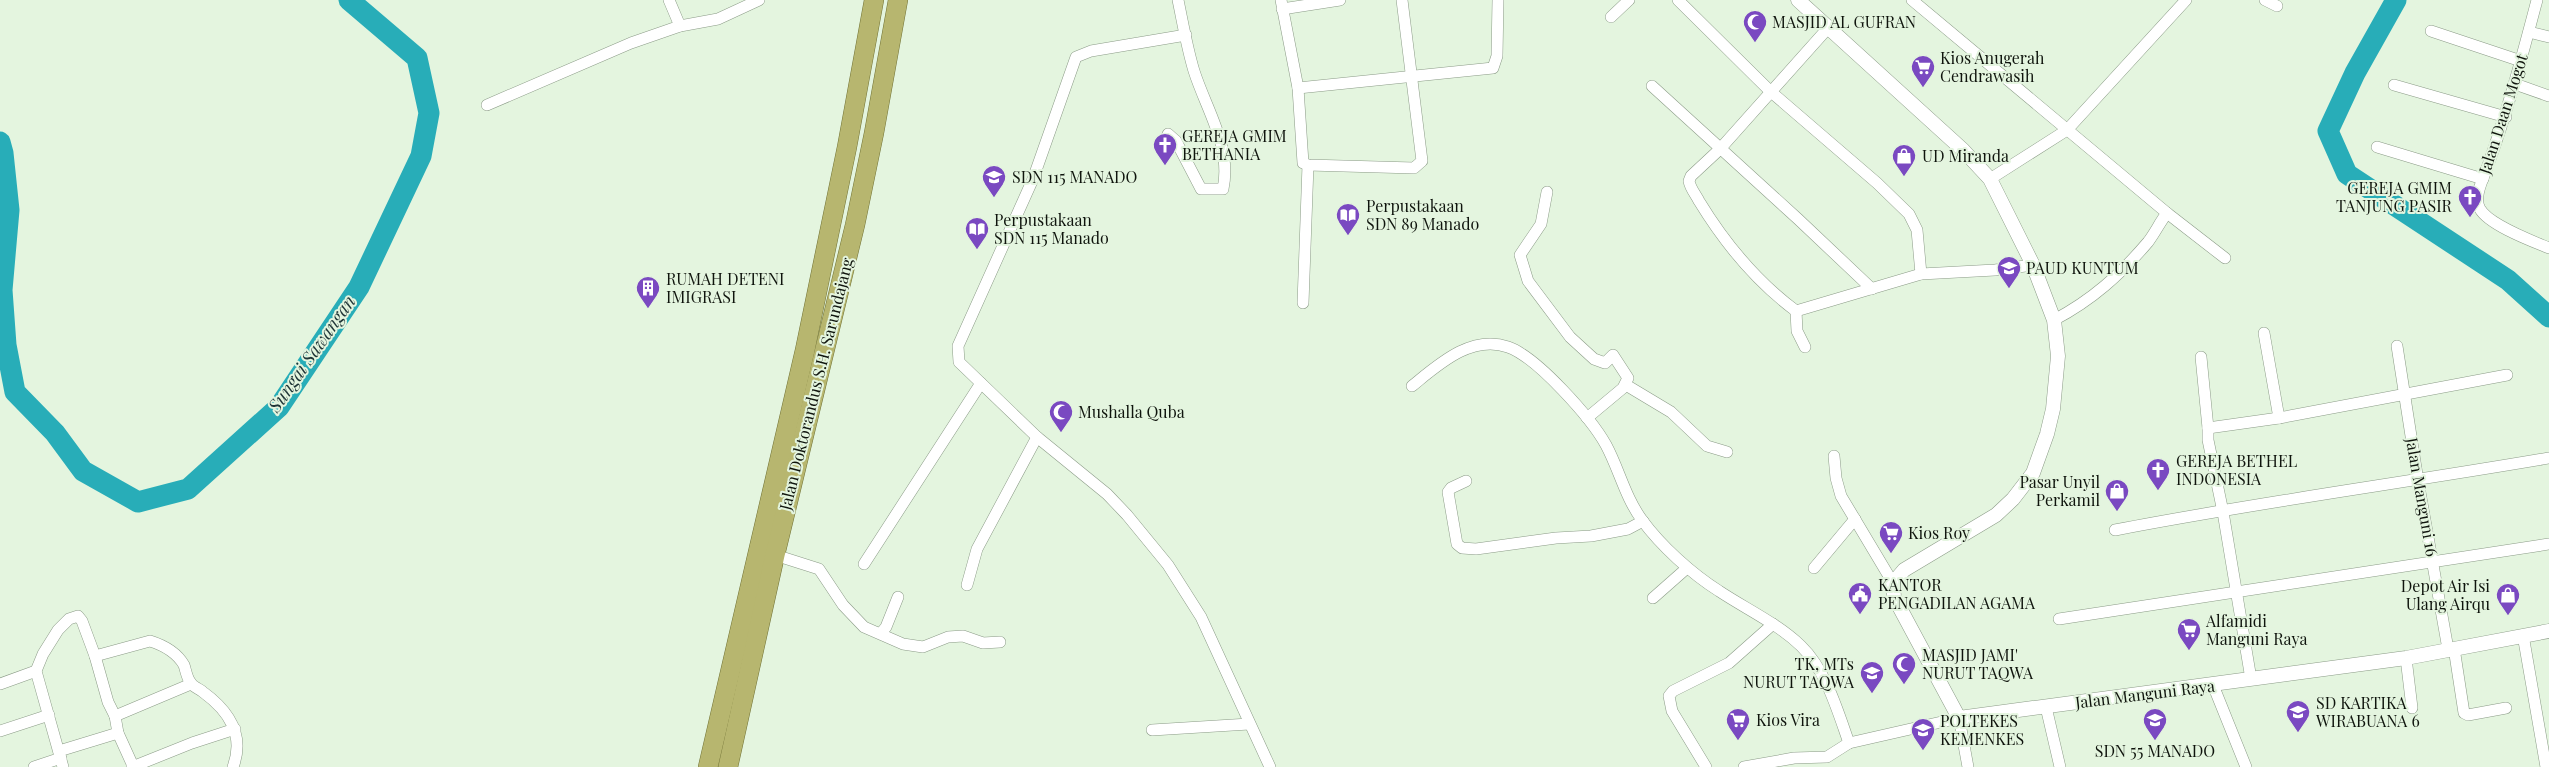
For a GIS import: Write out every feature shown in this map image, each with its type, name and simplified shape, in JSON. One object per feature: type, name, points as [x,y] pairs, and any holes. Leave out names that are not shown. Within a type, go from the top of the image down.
[{"type":"highway","name":"Jalan Doktorandus S.H. Sarundajang","points":[[728,767],[775,555],[783,484],[805,350],[847,146],[874,0]]},
{"type":"highway","name":"Jalan Doktorandus S.H. Sarundajang","points":[[708,767],[783,484],[855,225],[898,0]]},
{"type":"street","points":[[668,0],[680,26]]},
{"type":"street","points":[[487,105],[631,43],[680,26],[718,18],[759,0]]},
{"type":"street","points":[[1168,134],[1176,141],[1200,187],[1209,190],[1223,189],[1224,166],[1220,138],[1195,74],[1178,0]]},
{"type":"street","points":[[1340,0],[1281,5],[1298,88],[1303,163],[1308,165],[1371,168],[1414,168],[1420,164],[1422,156],[1410,76],[1402,0]]},
{"type":"street","points":[[1298,88],[1494,67],[1498,49],[1498,0]]},
{"type":"street","points":[[1611,17],[1629,0]]},
{"type":"street","points":[[1678,0],[1770,91],[1877,183],[1909,214],[1917,230],[1921,274]]},
{"type":"street","points":[[1798,0],[1963,150],[1990,179],[2033,265],[2054,320],[2058,356],[2053,409],[2048,434],[2033,473],[2013,499],[1996,516],[1904,570],[1893,583]]},
{"type":"street","points":[[1912,0],[2066,130],[2225,258]]},
{"type":"street","points":[[1990,179],[2066,130],[2186,0]]},
{"type":"street","points":[[2265,0],[2277,6]]},
{"type":"street","name":"Jalan Daan Mogot","points":[[2538,0],[2506,117],[2483,179],[2478,201],[2482,211],[2511,232],[2549,248]]},
{"type":"street","points":[[1805,348],[1797,331],[1796,311],[1769,288],[1730,246],[1689,184],[1690,176],[1720,149],[1828,28]]},
{"type":"street","points":[[2432,31],[2521,61]]},
{"type":"street","points":[[2529,32],[2549,37]]},
{"type":"street","points":[[1186,35],[1091,51],[1076,57],[1033,179],[958,346],[960,362],[1037,437],[1107,494],[1168,565],[1201,617],[1270,767]]},
{"type":"street","points":[[2515,84],[2549,96]]},
{"type":"street","points":[[2394,85],[2506,117]]},
{"type":"street","points":[[1652,86],[1872,290]]},
{"type":"street","points":[[2377,147],[2483,179]]},
{"type":"street","points":[[1303,303],[1308,165]]},
{"type":"street","points":[[1546,192],[1541,224],[1520,255],[1528,281],[1570,336],[1594,359],[1605,363],[1613,355],[1627,374],[1626,385],[1587,418]]},
{"type":"street","points":[[2054,320],[2077,308],[2106,286],[2149,240],[2167,213]]},
{"type":"street","points":[[1796,311],[1921,274],[1995,270],[2033,265]]},
{"type":"street","points":[[2264,332],[2279,418]]},
{"type":"street","points":[[1412,386],[1450,356],[1477,345],[1500,344],[1516,350],[1535,364],[1587,418],[1606,445],[1627,495],[1643,521],[1687,568],[1719,591],[1788,634],[1809,655],[1824,681],[1849,743]]},
{"type":"street","name":"Jalan Manguni 16","points":[[2397,346],[2418,481],[2464,713],[2506,708]]},
{"type":"street","points":[[2201,357],[2208,440],[2224,512],[2251,680]]},
{"type":"street","points":[[2208,428],[2279,418],[2507,374]]},
{"type":"street","points":[[864,564],[981,383]]},
{"type":"street","points":[[1626,385],[1671,412],[1707,446],[1727,452]]},
{"type":"street","points":[[967,585],[977,549],[1037,437]]},
{"type":"street","points":[[1834,456],[1839,492],[1893,583],[1894,597],[1959,718],[1968,767]]},
{"type":"street","points":[[2115,530],[2183,517],[2418,481],[2549,458]]},
{"type":"street","points":[[1466,481],[1451,488],[1448,492],[1457,544],[1462,548],[1476,549],[1556,538],[1591,536],[1628,529],[1643,521]]},
{"type":"street","points":[[1814,568],[1855,519]]},
{"type":"street","points":[[2059,619],[2549,544]]},
{"type":"street","points":[[775,555],[819,569],[855,619],[864,627],[915,647],[934,645],[948,637],[968,637],[984,643],[1000,642]]},
{"type":"street","points":[[1653,598],[1687,568]]},
{"type":"street","points":[[881,633],[886,627],[898,597]]},
{"type":"street","points":[[61,759],[36,672],[43,654],[58,630],[75,616],[82,621],[95,656],[108,702],[115,716],[118,733],[133,766],[235,728]]},
{"type":"street","points":[[1706,767],[1672,710],[1669,696],[1673,692],[1729,663],[1773,624]]},
{"type":"street","name":"Jalan Manguni Raya","points":[[1744,767],[1794,758],[1827,757],[1849,743],[1959,718],[2406,658],[2549,631]]},
{"type":"street","points":[[2523,635],[2546,767]]},
{"type":"street","points":[[95,656],[150,641],[159,644],[178,657],[191,684],[226,712],[235,728],[237,756],[233,767]]},
{"type":"street","points":[[2406,658],[2412,708]]},
{"type":"street","points":[[0,684],[36,672]]},
{"type":"street","points":[[115,716],[191,684]]},
{"type":"street","points":[[2213,685],[2246,767]]},
{"type":"street","points":[[2046,707],[2060,767]]},
{"type":"street","points":[[0,731],[49,715]]},
{"type":"street","points":[[1152,730],[1249,724]]},
{"type":"street","points":[[34,767],[61,759],[118,733]]},
{"type":"waterway","name":"Sungai Sawangan","points":[[0,142],[3,153],[9,210],[2,290],[6,345],[15,392],[55,433],[83,471],[138,502],[188,489],[279,407],[359,287],[421,156],[429,113],[417,58],[349,0]]},
{"type":"waterway","name":"Sungai Sawangan","points":[[2396,0],[2355,73],[2328,131],[2347,174],[2508,280],[2549,317]]},
{"type":"place","name":"MASJID AL GUFRAN","points":[[1755,43]]},
{"type":"place","name":"Kios Anugerah Cendrawasih","points":[[1923,88]]},
{"type":"place","name":"GEREJA GMIM BETHANIA","points":[[1165,166]]},
{"type":"place","name":"UD Miranda","points":[[1904,177]]},
{"type":"place","name":"SDN 115 MANADO","points":[[994,198]]},
{"type":"place","name":"GEREJA GMIM TANJUNG PASIR","points":[[2470,218]]},
{"type":"place","name":"Perpustakaan SDN 89 Manado","points":[[1348,236]]},
{"type":"place","name":"Perpustakaan SDN 115 Manado","points":[[977,250]]},
{"type":"place","name":"PAUD KUNTUM","points":[[2009,289]]},
{"type":"place","name":"RUMAH DETENI IMIGRASI","points":[[648,309]]},
{"type":"place","name":"Mushalla Quba","points":[[1061,433]]},
{"type":"place","name":"GEREJA BETHEL INDONESIA","points":[[2158,491]]},
{"type":"place","name":"Pasar Unyil Perkamil","points":[[2117,512]]},
{"type":"place","name":"Kios Roy","points":[[1891,554]]},
{"type":"place","name":"KANTOR PENGADILAN AGAMA","points":[[1860,615]]},
{"type":"place","name":"Depot Air Isi Ulang Airqu","points":[[2508,616]]},
{"type":"place","name":"Alfamidi Manguni Raya","points":[[2189,651]]},
{"type":"place","name":"MASJID JAMI' NURUT TAQWA","points":[[1904,685]]},
{"type":"place","name":"TK, MTs NURUT TAQWA","points":[[1872,694]]},
{"type":"place","name":"SD KARTIKA WIRABUANA 6","points":[[2298,733]]},
{"type":"place","name":"Kios Vira","points":[[1738,741]]},
{"type":"place","name":"SDN 55 MANADO","points":[[2155,741]]},
{"type":"place","name":"POLTEKES KEMENKES","points":[[1923,751]]}]
